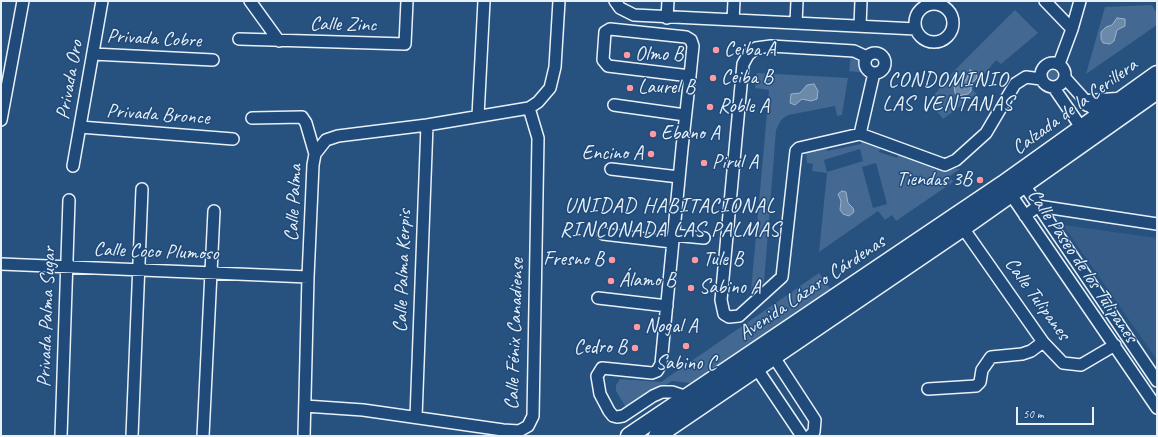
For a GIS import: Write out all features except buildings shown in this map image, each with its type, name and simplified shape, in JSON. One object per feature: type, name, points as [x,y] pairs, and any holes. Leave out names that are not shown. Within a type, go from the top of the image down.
[{"type":"main road","name":"Calzada de la Cerillera","points":[[1021,180],[1086,133],[1098,115],[1157,74]]},
{"type":"main road","name":"Calzada de la Cerillera","points":[[1098,115],[1157,91]]},
{"type":"main road","name":"Avenida Lázaro Cárdenas","points":[[657,436],[753,362],[1021,180]]},
{"type":"main road","name":"Avenida Lázaro Cárdenas","points":[[769,351],[963,228],[1007,189]]},
{"type":"main road","name":"Avenida Lázaro Cárdenas","points":[[629,436],[687,397],[753,362]]},
{"type":"street","points":[[1,120],[23,1]]},
{"type":"street","name":"Privada Oro","points":[[72,166],[102,1]]},
{"type":"street","points":[[250,1],[279,41]]},
{"type":"street","name":"Calle Zinc","points":[[239,39],[405,44],[407,1]]},
{"type":"street","points":[[478,116],[484,1]]},
{"type":"street","points":[[529,108],[538,102],[550,88],[555,67],[559,1]]},
{"type":"street","points":[[616,1],[620,8],[634,15],[667,18],[916,29]]},
{"type":"street","points":[[667,18],[668,1]]},
{"type":"street","points":[[733,20],[734,1]]},
{"type":"street","points":[[796,23],[797,1]]},
{"type":"street","points":[[860,26],[861,1]]},
{"type":"street","points":[[1044,1],[1072,29]]},
{"type":"street","points":[[1059,64],[1072,29],[1080,1]]},
{"type":"street","points":[[922,4],[934,4],[945,8],[952,17],[951,30],[943,39],[930,41],[919,35],[916,29],[916,18],[922,4]]},
{"type":"street","points":[[687,397],[672,392],[662,392],[653,396],[623,416],[617,417],[609,411],[599,388],[597,376],[602,368],[652,374],[659,369],[667,306],[679,177],[686,115],[690,76],[693,46],[691,40],[688,38],[610,29],[605,32],[603,60],[608,66],[690,76]]},
{"type":"street","points":[[867,57],[854,51],[771,46],[756,48],[748,55],[743,64],[721,300],[724,314],[729,317],[739,316],[779,282],[782,277],[796,151],[803,146],[860,134],[945,164],[956,160],[986,133],[1015,84],[1026,77],[1041,79],[1046,86],[1054,88],[1059,86],[1065,78]]},
{"type":"street","points":[[867,57],[876,52],[882,55],[886,61],[883,70],[874,73]]},
{"type":"street","name":"Privada Cobre","points":[[93,54],[213,60]]},
{"type":"street","points":[[867,57],[866,67],[874,73]]},
{"type":"street","points":[[1041,79],[1044,67],[1051,63],[1059,64],[1064,70],[1065,78],[1098,115]]},
{"type":"street","points":[[860,134],[874,73]]},
{"type":"street","points":[[1054,88],[1086,133]]},
{"type":"street","points":[[614,105],[686,115]]},
{"type":"street","name":"Calle Palma","points":[[305,406],[308,277],[313,165],[315,154],[326,140],[338,136],[426,125],[529,108]]},
{"type":"street","name":"Calle Fénix Canadiense","points":[[305,406],[363,410],[519,431],[528,426],[533,416],[538,138],[529,108]]},
{"type":"street","points":[[252,118],[302,117],[306,123],[315,154]]},
{"type":"street","name":"Calle Palma Kerpis","points":[[416,417],[426,125]]},
{"type":"street","name":"Privada Bronce","points":[[80,127],[233,139]]},
{"type":"street","points":[[611,169],[679,177]]},
{"type":"street","name":"Calle Paseo de los Tulipanes","points":[[1021,180],[1144,362],[1156,377]]},
{"type":"street","points":[[132,436],[142,189]]},
{"type":"street","name":"Calle Paseo de los Tulipanes","points":[[1007,189],[1157,408]]},
{"type":"street","name":"Privada Palma Sugar","points":[[61,436],[69,200]]},
{"type":"street","points":[[1025,216],[1038,206],[1157,224]]},
{"type":"street","points":[[203,436],[214,211]]},
{"type":"street","name":"Calle Tulipanes","points":[[963,228],[1043,342],[1064,363],[1081,365],[1115,345]]},
{"type":"street","points":[[603,234],[673,238],[704,238]]},
{"type":"street","name":"Calle Coco Plumoso","points":[[1,264],[308,277]]},
{"type":"street","points":[[598,298],[667,306]]},
{"type":"street","points":[[928,389],[976,386],[980,382],[985,363],[990,357],[1022,354],[1031,351],[1043,342]]},
{"type":"street","points":[[769,351],[815,420],[814,432],[810,436]]},
{"type":"street","points":[[1125,361],[1157,364]]},
{"type":"street","points":[[753,362],[802,436]]},
{"type":"street","points":[[1133,373],[1156,377]]},
{"type":"street","points":[[304,436],[305,406]]},
{"type":"shaded area","points":[[1152,5],[1157,14],[1157,25],[1086,74],[1105,7]]},
{"type":"shaded area","points":[[1015,10],[1038,33],[1001,64],[996,60],[972,89],[977,94],[943,119],[929,101],[956,69]]},
{"type":"shaded area","points":[[1117,18],[1125,19],[1125,26],[1117,30],[1114,41],[1110,44],[1103,43],[1101,39],[1101,32],[1106,27],[1112,25]]},
{"type":"shaded area","points":[[851,55],[863,59],[865,73],[849,71]]},
{"type":"shaded area","points":[[1053,65],[1059,68],[1062,74],[1059,80],[1053,83],[1047,80],[1044,74],[1047,68]]},
{"type":"shaded area","points":[[970,70],[976,72],[977,78],[971,84],[971,91],[968,94],[958,96],[955,93],[954,85],[958,81],[966,80]]},
{"type":"shaded area","points":[[757,73],[848,78],[842,115],[837,116],[835,106],[788,115],[781,120],[776,130],[764,283],[751,291],[769,90],[755,88]]},
{"type":"shaded area","points":[[814,84],[818,91],[817,99],[811,101],[802,99],[795,105],[790,103],[791,94],[800,93],[807,85]]},
{"type":"shaded area","points":[[861,138],[881,145],[879,152],[897,158],[900,151],[950,168],[960,169],[950,176],[953,182],[896,221],[892,215],[885,220],[878,211],[819,252],[827,173],[812,171],[813,164],[807,163],[806,149],[826,145],[827,151],[861,144]],"holes":[[[860,149],[863,161],[827,172],[824,160]],[[876,163],[887,204],[873,208],[862,167]]]},
{"type":"shaded area","points":[[842,191],[846,192],[848,203],[853,208],[854,212],[849,216],[843,214],[840,210],[841,201],[838,194]]},
{"type":"shaded area","points":[[1063,225],[1157,238],[1157,360]]},
{"type":"shaded area","points":[[819,273],[834,294],[700,384],[672,381],[627,409],[616,391],[616,385],[620,379],[661,382]]},
{"type":"place","name":"Ceiba A","points":[[716,50]]},
{"type":"place","name":"Olmo B","points":[[627,55]]},
{"type":"place","name":"Ceiba B","points":[[713,78]]},
{"type":"place","name":"Laurel B","points":[[630,88]]},
{"type":"place","name":"Roble A","points":[[710,107]]},
{"type":"place","name":"Ebano A","points":[[653,134]]},
{"type":"place","name":"Encino A","points":[[651,154]]},
{"type":"place","name":"Pirul A","points":[[704,163]]},
{"type":"place","name":"Tiendas 3B","points":[[980,180]]},
{"type":"place","name":"Fresno B","points":[[612,260]]},
{"type":"place","name":"Tule B","points":[[695,260]]},
{"type":"place","name":"Álamo B","points":[[611,281]]},
{"type":"place","name":"Sabino A","points":[[691,288]]},
{"type":"place","name":"Nogal A","points":[[637,327]]},
{"type":"place","name":"Sabino C","points":[[686,346]]},
{"type":"place","name":"Cedro B","points":[[635,348]]},
{"type":"district","name":"CONDOMINIO LAS VENTANAS","points":[[948,92]]},
{"type":"district","name":"UNIDAD HABITACIONAL RINCONADA LAS PALMAS","points":[[670,218]]}]
